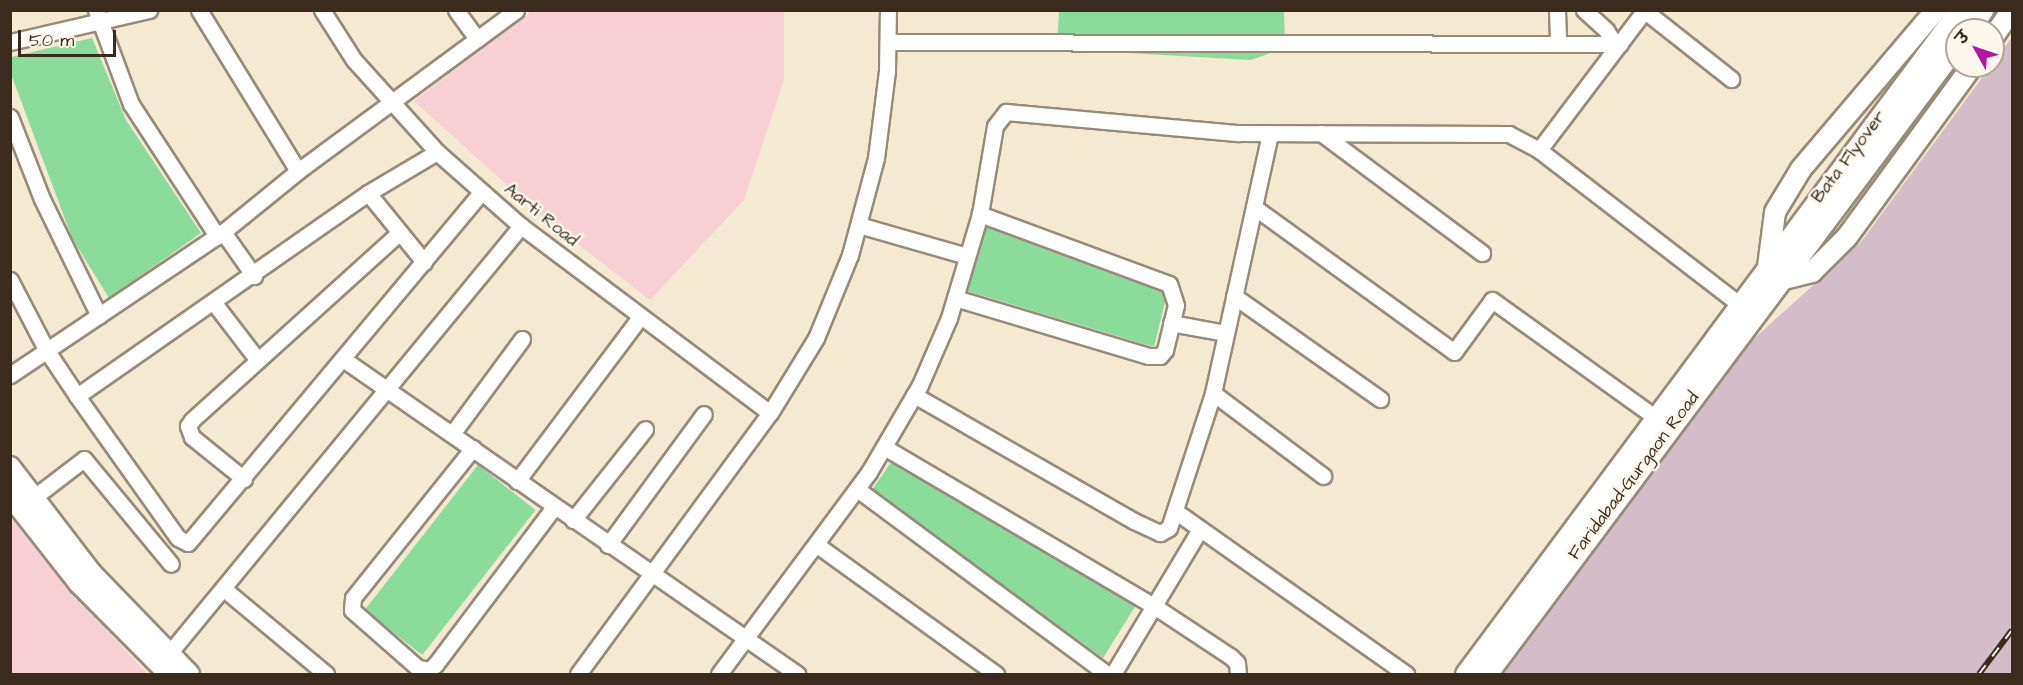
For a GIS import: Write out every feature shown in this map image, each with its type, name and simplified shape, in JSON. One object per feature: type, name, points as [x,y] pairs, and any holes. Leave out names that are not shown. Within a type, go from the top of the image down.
[{"type":"main road","name":"Bata Flyover","points":[[1748,311],[1837,189],[1960,10]]},
{"type":"main road","name":"Bata Flyover","points":[[1837,189],[1945,58]]},
{"type":"main road","name":"Faridabad-Gurgaon Road","points":[[1466,675],[1656,418],[1748,311]]},
{"type":"main road","name":"Faridabad-Gurgaon Road","points":[[1486,675],[1748,311]]},
{"type":"street","points":[[10,42],[98,17],[149,10]]},
{"type":"street","points":[[199,10],[298,171]]},
{"type":"street","name":"Aarti Road","points":[[322,10],[354,60],[437,152],[520,226],[770,413]]},
{"type":"street","points":[[456,10],[477,39]]},
{"type":"street","points":[[10,375],[220,234],[298,171],[392,104],[516,10]]},
{"type":"street","points":[[578,675],[770,413],[816,338],[838,291],[876,158],[889,42],[888,10]]},
{"type":"street","points":[[1557,10],[1558,44]]},
{"type":"street","points":[[1584,10],[1606,30],[1617,44]]},
{"type":"street","points":[[1936,10],[1813,154],[1788,189],[1775,212],[1776,273],[1812,272],[1847,237],[1963,78]]},
{"type":"street","points":[[1539,150],[1617,44],[1645,11],[1731,80]]},
{"type":"street","points":[[98,17],[142,125],[220,234],[254,276]]},
{"type":"street","points":[[889,42],[1617,44]]},
{"type":"street","points":[[719,675],[857,489],[914,395],[955,298],[980,214],[995,126],[1006,112],[1270,133],[1484,131],[1509,134],[1539,150],[1748,311]]},
{"type":"street","points":[[10,117],[42,199],[99,316]]},
{"type":"street","points":[[914,395],[1160,533],[1168,528],[1176,511],[1213,393],[1270,133]]},
{"type":"street","points":[[1321,133],[1482,253]]},
{"type":"street","points":[[76,396],[254,276],[368,193],[437,152]]},
{"type":"street","points":[[10,280],[47,351],[76,396],[183,541],[193,538],[244,479],[482,192]]},
{"type":"street","points":[[368,193],[424,262]]},
{"type":"street","points":[[1254,207],[1454,352],[1492,300],[1656,418]]},
{"type":"street","points":[[955,298],[1148,357],[1161,356],[1165,350],[1175,296],[1169,284],[980,214]]},
{"type":"street","points":[[858,225],[967,256]]},
{"type":"street","points":[[166,665],[224,589],[385,389],[520,226]]},
{"type":"street","points":[[244,479],[192,437],[188,426],[257,359],[400,232]]},
{"type":"street","points":[[1234,296],[1380,399]]},
{"type":"street","points":[[214,303],[257,359]]},
{"type":"street","points":[[517,481],[641,316]]},
{"type":"street","points":[[1171,323],[1226,333]]},
{"type":"street","points":[[452,434],[522,339]]},
{"type":"street","points":[[343,359],[797,675]]},
{"type":"street","points":[[1213,393],[1323,476]]},
{"type":"street","points":[[608,545],[704,414]]},
{"type":"street","points":[[573,520],[645,429]]},
{"type":"street","points":[[884,447],[1154,606],[1231,657],[1237,663],[1238,675]]},
{"type":"street","points":[[473,448],[353,598],[352,610],[418,668],[429,670],[435,665],[554,507]]},
{"type":"street","points":[[33,498],[84,459],[171,564]]},
{"type":"street","points":[[10,467],[91,573],[166,665]]},
{"type":"street","points":[[857,489],[1107,675]]},
{"type":"street","points":[[10,495],[79,583],[166,665],[189,675]]},
{"type":"street","points":[[1176,511],[1406,675]]},
{"type":"street","points":[[1113,675],[1200,529]]},
{"type":"street","points":[[816,545],[989,672]]},
{"type":"street","points":[[224,589],[326,675]]},
{"type":"shaded area","points":[[532,11],[784,11],[784,80],[744,200],[650,300],[539,214],[414,101]]},
{"type":"shaded area","points":[[2012,37],[2012,674],[1502,674],[1728,362],[1861,242],[1982,78],[2005,78],[2005,47]]},
{"type":"shaded area","points":[[11,515],[40,555],[147,674],[11,674]]},
{"type":"green space","points":[[1059,11],[1284,11],[1285,48],[1251,60],[1057,49]]},
{"type":"green space","points":[[92,38],[126,120],[201,233],[109,298],[72,238],[11,74],[11,57]]},
{"type":"green space","points":[[985,222],[1168,290],[1154,347],[967,291]]},
{"type":"green space","points":[[892,461],[1136,605],[1103,658],[872,490]]},
{"type":"green space","points":[[478,465],[536,510],[422,655],[365,610]]},
{"type":"railway","points":[[1979,674],[2012,630]]}]
